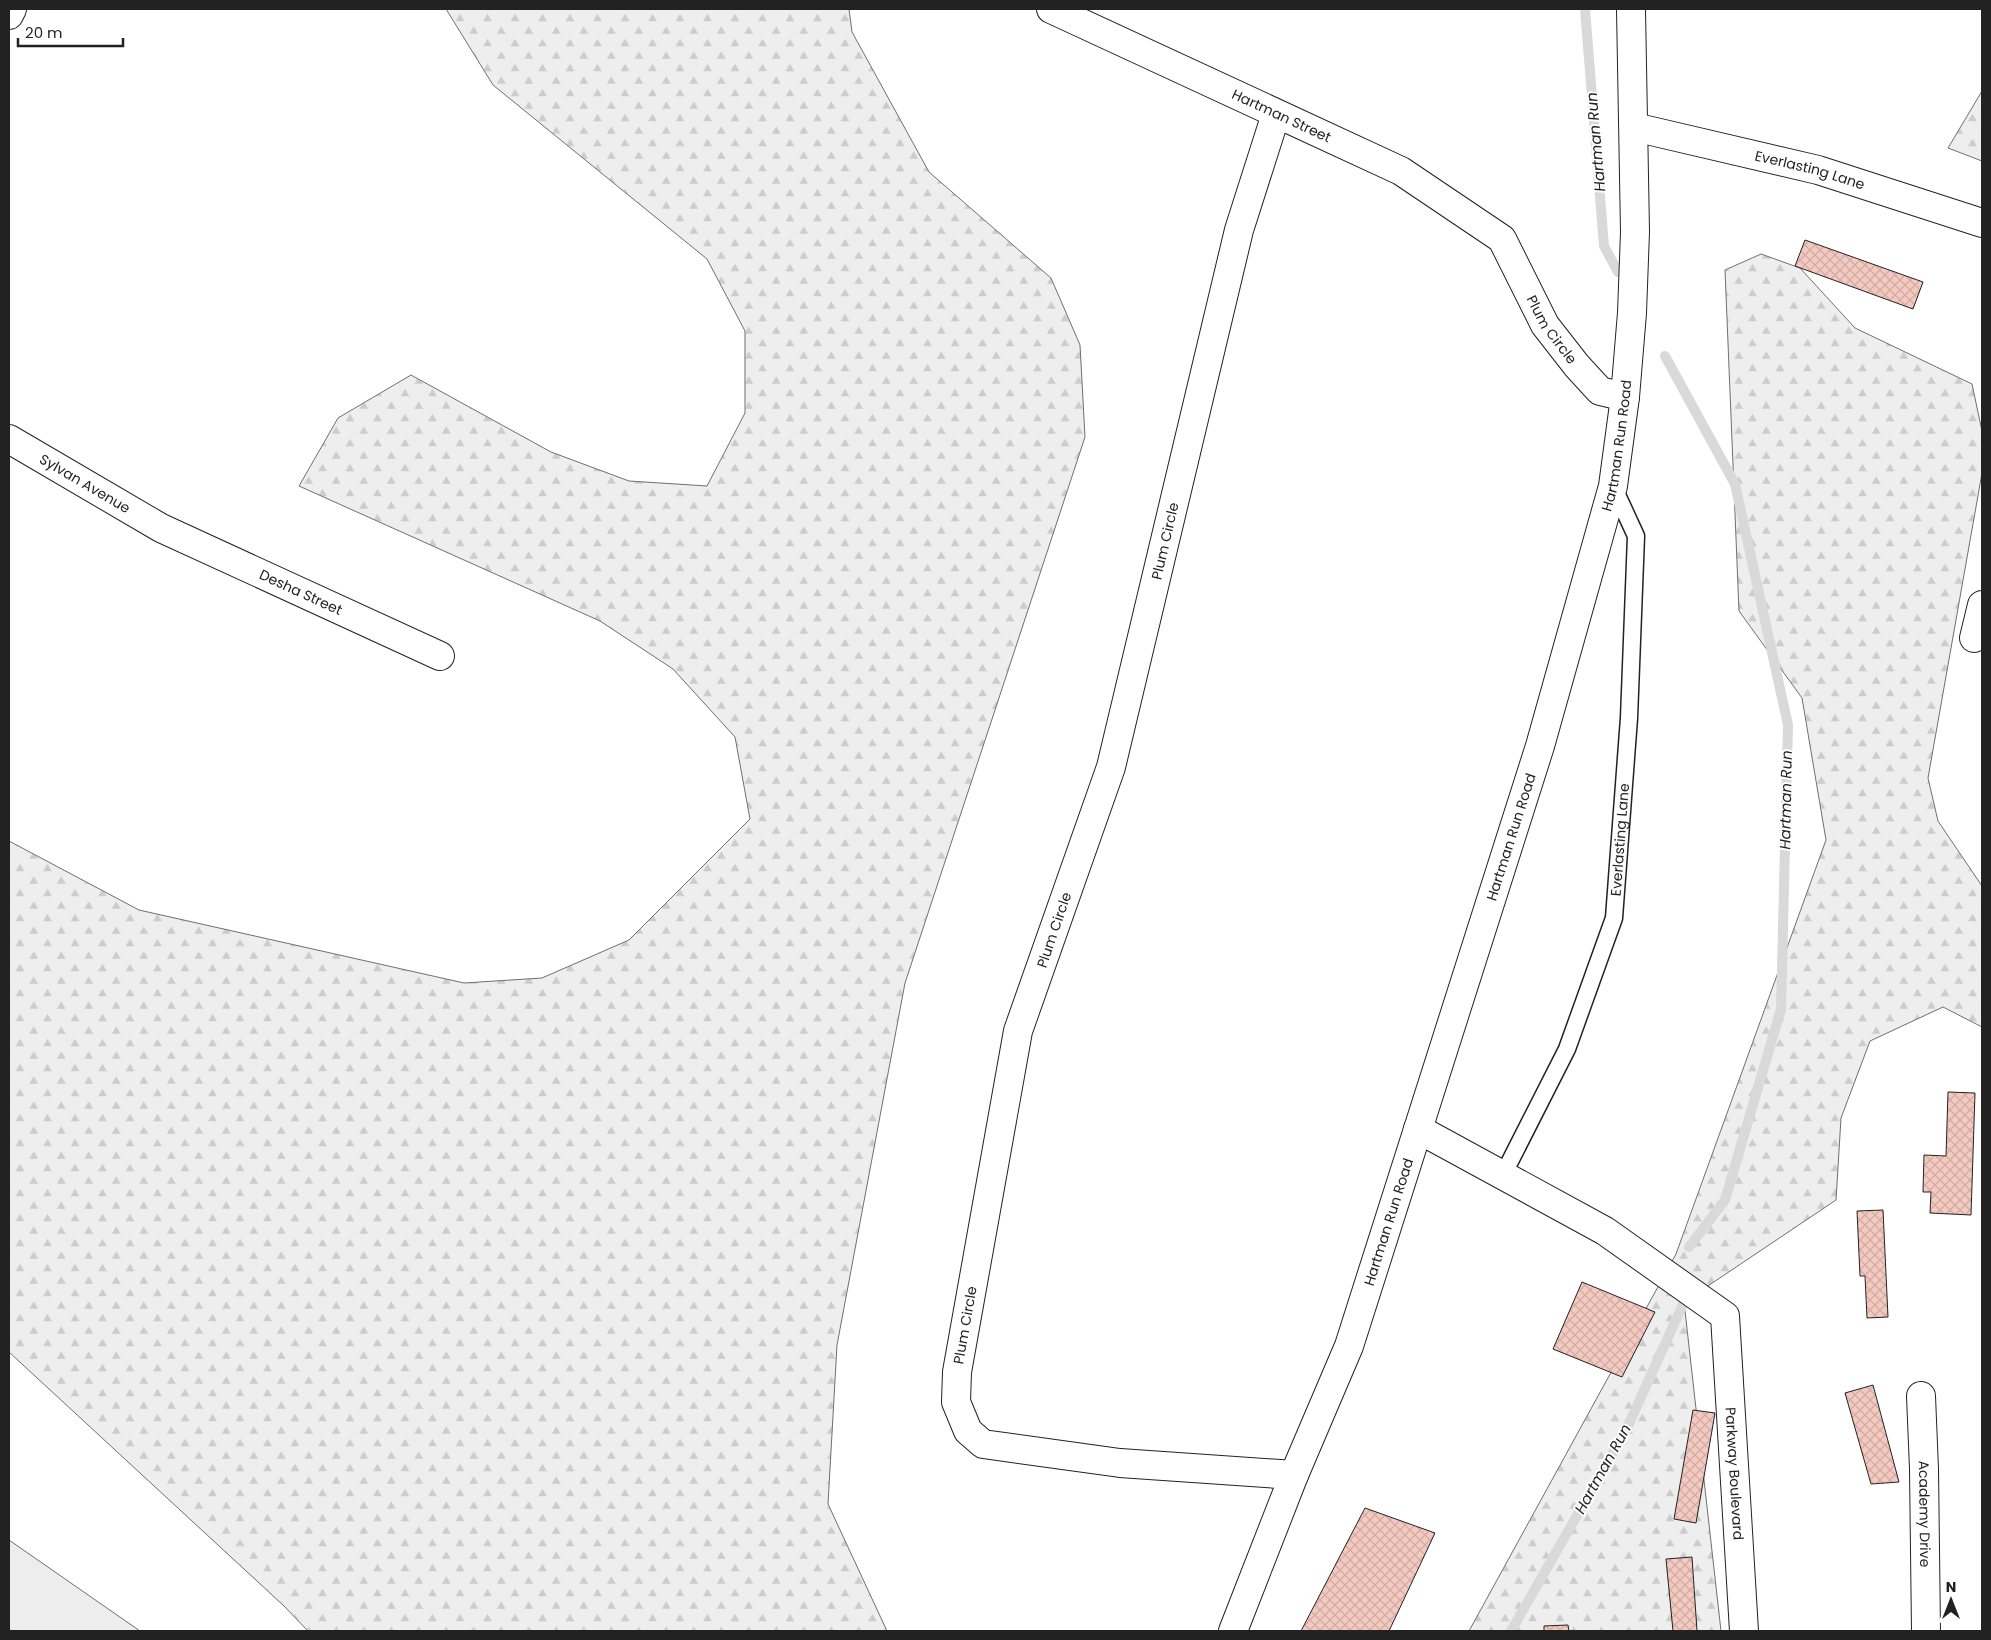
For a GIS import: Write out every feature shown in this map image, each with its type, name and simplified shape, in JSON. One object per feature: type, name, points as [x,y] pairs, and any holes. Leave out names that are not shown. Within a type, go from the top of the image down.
[{"type":"street","points":[[9,15],[12,9]]},
{"type":"street","name":"Hartman Street","points":[[1050,9],[1401,171],[1502,239]]},
{"type":"street","name":"Hartman Run Road","points":[[1233,1631],[1294,1474],[1349,1346],[1540,746],[1613,486],[1625,397],[1632,313],[1635,232],[1631,9]]},
{"type":"street","name":"Plum Circle","points":[[1276,114],[1239,230],[1110,767],[1018,1032],[957,1372],[956,1402],[968,1431],[983,1444],[1120,1463],[1294,1474]]},
{"type":"street","name":"Everlasting Lane","points":[[1634,127],[1818,170],[1981,219]]},
{"type":"street","name":"Plum Circle","points":[[1502,239],[1545,325],[1577,366],[1600,391],[1625,397]]},
{"type":"street","name":"Sylvan Avenue","points":[[9,439],[161,528]]},
{"type":"street","name":"Desha Street","points":[[161,528],[440,656]]},
{"type":"street","points":[[1974,638],[1982,605]]},
{"type":"street","points":[[1418,1129],[1503,1175]]},
{"type":"street","name":"Parkway Boulevard","points":[[1503,1175],[1605,1231],[1725,1316],[1744,1631]]},
{"type":"street","name":"Academy Drive","points":[[1921,1396],[1926,1631]]},
{"type":"lane","name":"Everlasting Lane","points":[[1503,1175],[1567,1049],[1614,918],[1629,718],[1636,536],[1613,486]]},
{"type":"green space","points":[[446,9],[849,9],[852,32],[929,172],[1051,278],[1080,345],[1085,437],[905,983],[837,1345],[828,1504],[887,1631],[308,1631],[284,1606],[9,1352],[9,841],[139,910],[464,983],[542,978],[629,940],[750,819],[735,737],[673,669],[600,621],[299,486],[338,418],[411,375],[551,452],[629,481],[707,486],[745,413],[745,331],[707,259],[493,85]]},
{"type":"green space","points":[[1982,91],[1982,161],[1948,148]]},
{"type":"green space","points":[[1761,254],[1800,268],[1855,328],[1972,384],[1982,431],[1982,473],[1928,778],[1938,821],[1982,886],[1982,1027],[1943,1007],[1870,1041],[1841,1118],[1836,1200],[1684,1302],[1721,1631],[1469,1631],[1676,1254],[1826,840],[1802,698],[1739,611],[1725,270]]},
{"type":"shaded area","points":[[9,1540],[140,1631],[9,1631]]},
{"type":"building","points":[[1805,240],[1923,282],[1913,309],[1795,266]]},
{"type":"building","points":[[1948,1092],[1975,1093],[1971,1215],[1930,1213],[1931,1192],[1923,1192],[1924,1155],[1946,1156]]},
{"type":"building","points":[[1883,1210],[1888,1317],[1867,1318],[1865,1276],[1860,1276],[1857,1211]]},
{"type":"building","points":[[1582,1282],[1655,1312],[1622,1377],[1553,1349]]},
{"type":"building","points":[[1873,1385],[1899,1482],[1871,1484],[1845,1393]]},
{"type":"building","points":[[1693,1410],[1715,1413],[1696,1523],[1674,1519]]},
{"type":"building","points":[[1365,1508],[1435,1533],[1389,1631],[1301,1631]]},
{"type":"building","points":[[1692,1557],[1697,1631],[1673,1631],[1666,1559]]},
{"type":"building","points":[[1568,1625],[1569,1631],[1544,1631],[1544,1626]]},
{"type":"waterway","name":"Hartman Run","points":[[1585,9],[1604,246],[1618,272]]},
{"type":"waterway","name":"Hartman Run","points":[[1665,356],[1735,484],[1788,725],[1781,1009],[1725,1200],[1689,1247]]},
{"type":"waterway","name":"Hartman Run","points":[[1511,1631],[1627,1428],[1684,1302]]}]
